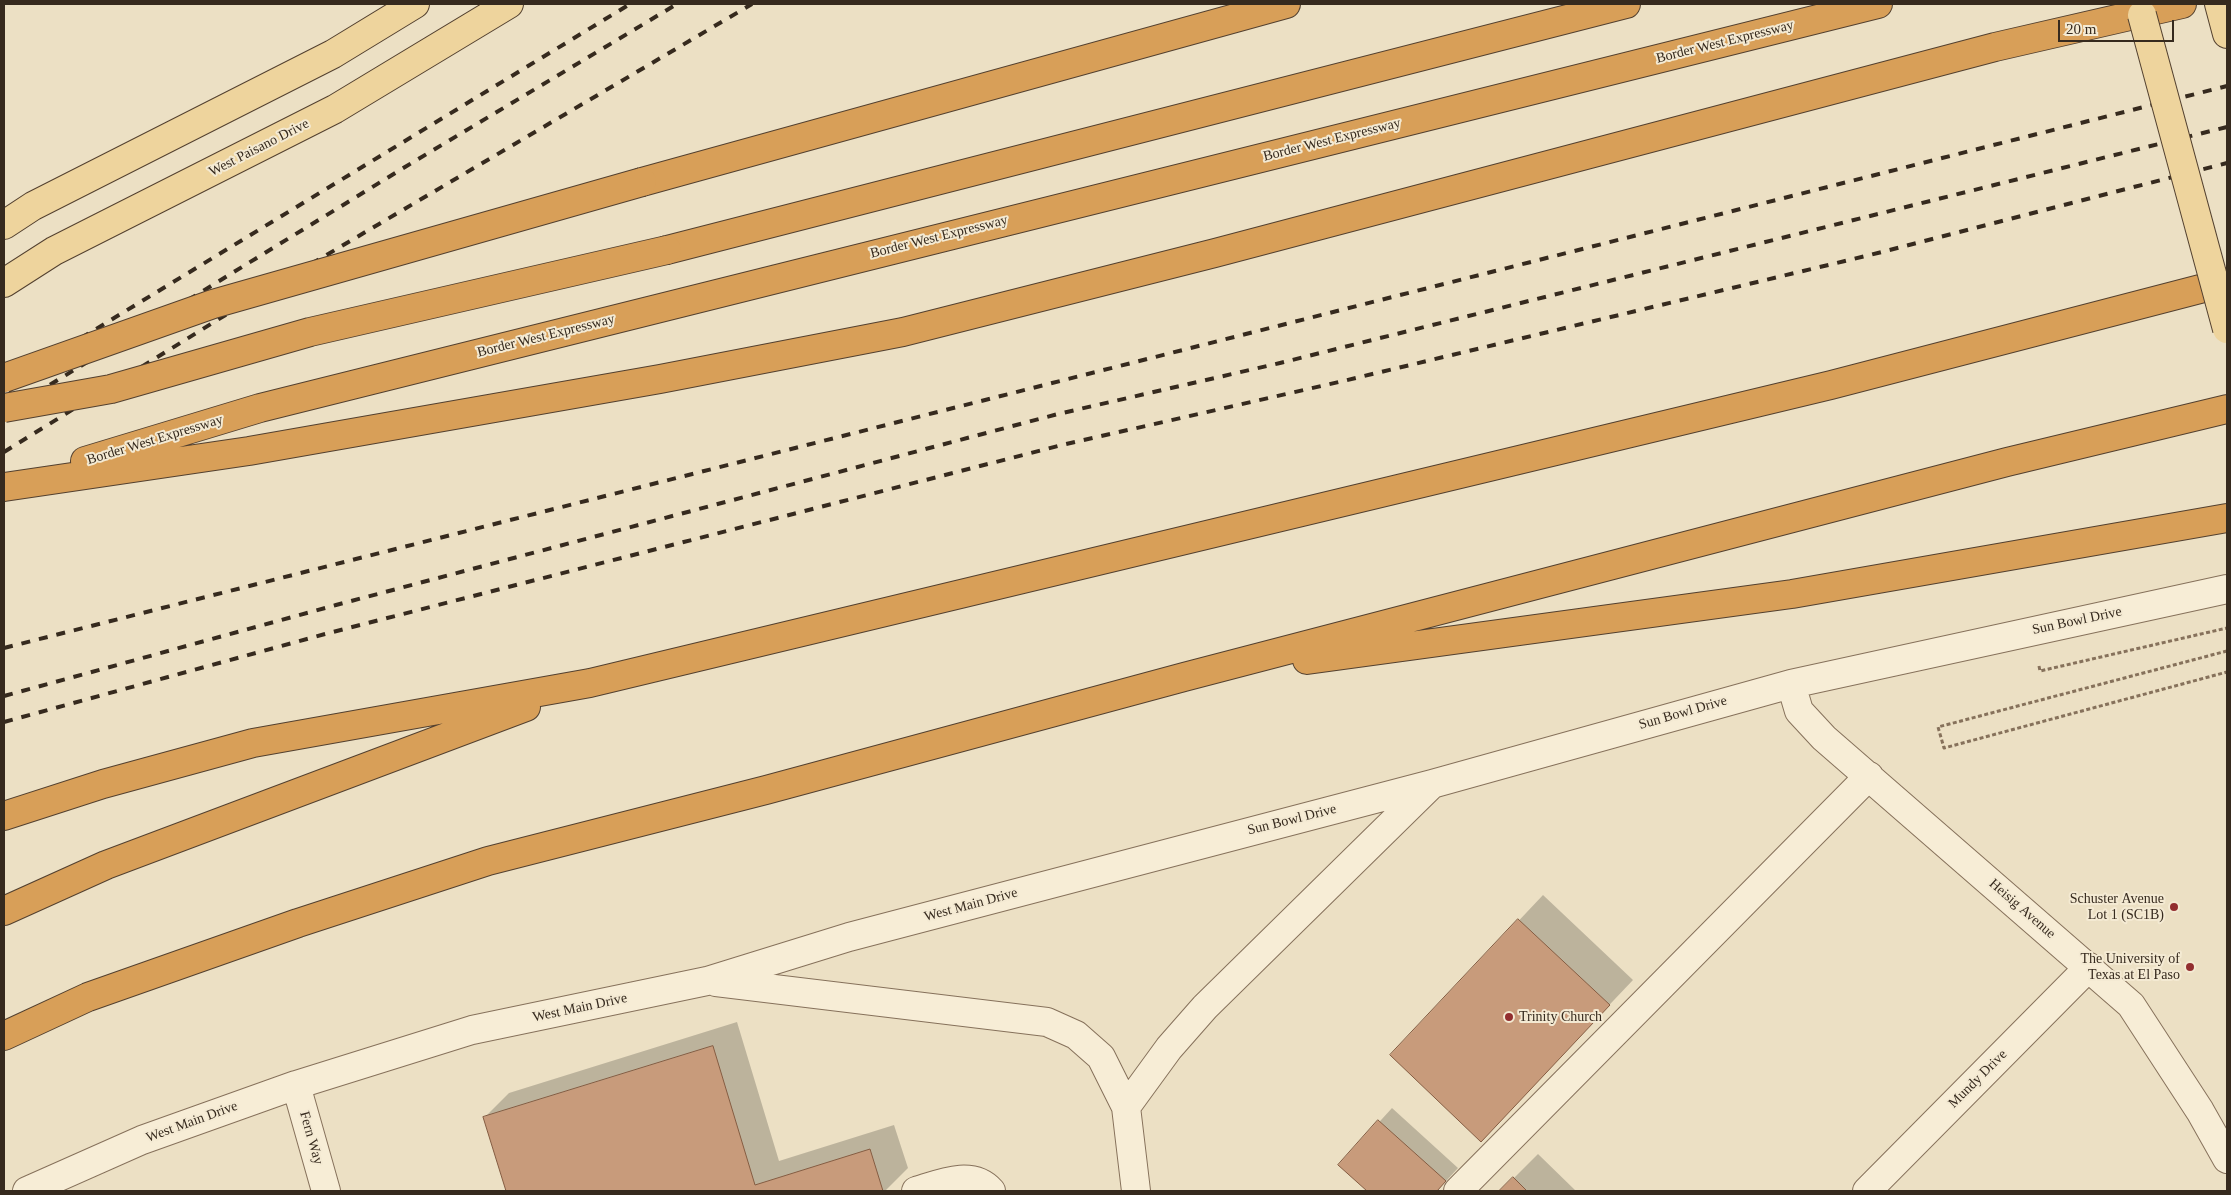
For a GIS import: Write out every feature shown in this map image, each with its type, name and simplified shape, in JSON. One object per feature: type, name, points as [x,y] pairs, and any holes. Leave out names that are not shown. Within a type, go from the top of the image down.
[{"type":"highway","points":[[4,378],[213,304],[642,182],[1286,4]]},
{"type":"highway","points":[[4,408],[110,389],[310,332],[667,250],[1626,4]]},
{"type":"highway","name":"Border West Expressway","points":[[4,486],[260,408],[1878,4]]},
{"type":"highway","points":[[4,486],[259,449],[660,379],[903,332],[1214,254],[2141,9],[2182,4]]},
{"type":"highway","points":[[4,816],[103,784],[253,743],[590,683],[1831,385],[2227,282]]},
{"type":"highway","points":[[4,1036],[88,997],[298,923],[488,861],[746,795],[1184,677],[2007,462],[2227,409]]},
{"type":"highway","points":[[1184,677],[1792,594],[2227,518]]},
{"type":"highway","points":[[4,911],[106,865],[590,683]]},
{"type":"main road","points":[[4,225],[33,206],[333,54],[415,4]]},
{"type":"main road","name":"West Paisano Drive","points":[[4,283],[54,252],[335,109],[509,4]]},
{"type":"main road","points":[[2219,4],[2227,34]]},
{"type":"main road","points":[[2141,9],[2227,329]]},
{"type":"street","name":"Sun Bowl Drive","points":[[1144,858],[1432,784],[1791,684],[2227,589]]},
{"type":"street","name":"Heisig Avenue","points":[[1791,684],[1799,711],[1824,738],[2090,967],[2131,1005],[2200,1111],[2227,1160]]},
{"type":"street","points":[[1458,1191],[1869,776]]},
{"type":"street","points":[[1126,1107],[1169,1048],[1205,1007],[1432,784]]},
{"type":"street","name":"West Main Drive","points":[[27,1191],[142,1140],[296,1085],[472,1030],[707,981],[849,937],[1144,858]]},
{"type":"street","name":"Mundy Drive","points":[[1867,1191],[2090,967]]},
{"type":"street","points":[[707,981],[1047,1022],[1076,1034],[1101,1057],[1126,1107],[1136,1191]]},
{"type":"street","name":"Fern Way","points":[[296,1085],[326,1191]]},
{"type":"street","points":[[916,1191],[952,1180],[976,1180],[991,1191]]},
{"type":"path","points":[[2038,662],[2040,671],[2227,628]]},
{"type":"path","points":[[2227,651],[1938,727],[1944,748],[2227,672]]},
{"type":"building","points":[[1518,919],[1610,1005],[1481,1142],[1390,1055]]},
{"type":"building","points":[[713,1046],[755,1185],[870,1149],[883,1191],[506,1191],[483,1117]]},
{"type":"building","points":[[1378,1120],[1446,1181],[1437,1191],[1367,1191],[1338,1165]]},
{"type":"building","points":[[1513,1177],[1527,1191],[1499,1191]]},
{"type":"railway","points":[[4,385],[630,4]]},
{"type":"railway","points":[[4,413],[405,167],[677,4]]},
{"type":"railway","points":[[4,452],[240,306],[752,4]]},
{"type":"railway","points":[[4,648],[2227,86]]},
{"type":"railway","points":[[4,696],[336,605],[1058,414],[1280,363],[2227,127]]},
{"type":"railway","points":[[4,722],[325,634],[1062,445],[1339,382],[1870,255],[2227,163]]},
{"type":"place","name":"Schuster Avenue Lot 1 (SC1B)","points":[[2174,907]]},
{"type":"place","name":"The University of Texas at El Paso","points":[[2190,967]]},
{"type":"place","name":"Trinity Church","points":[[1509,1017]]}]
